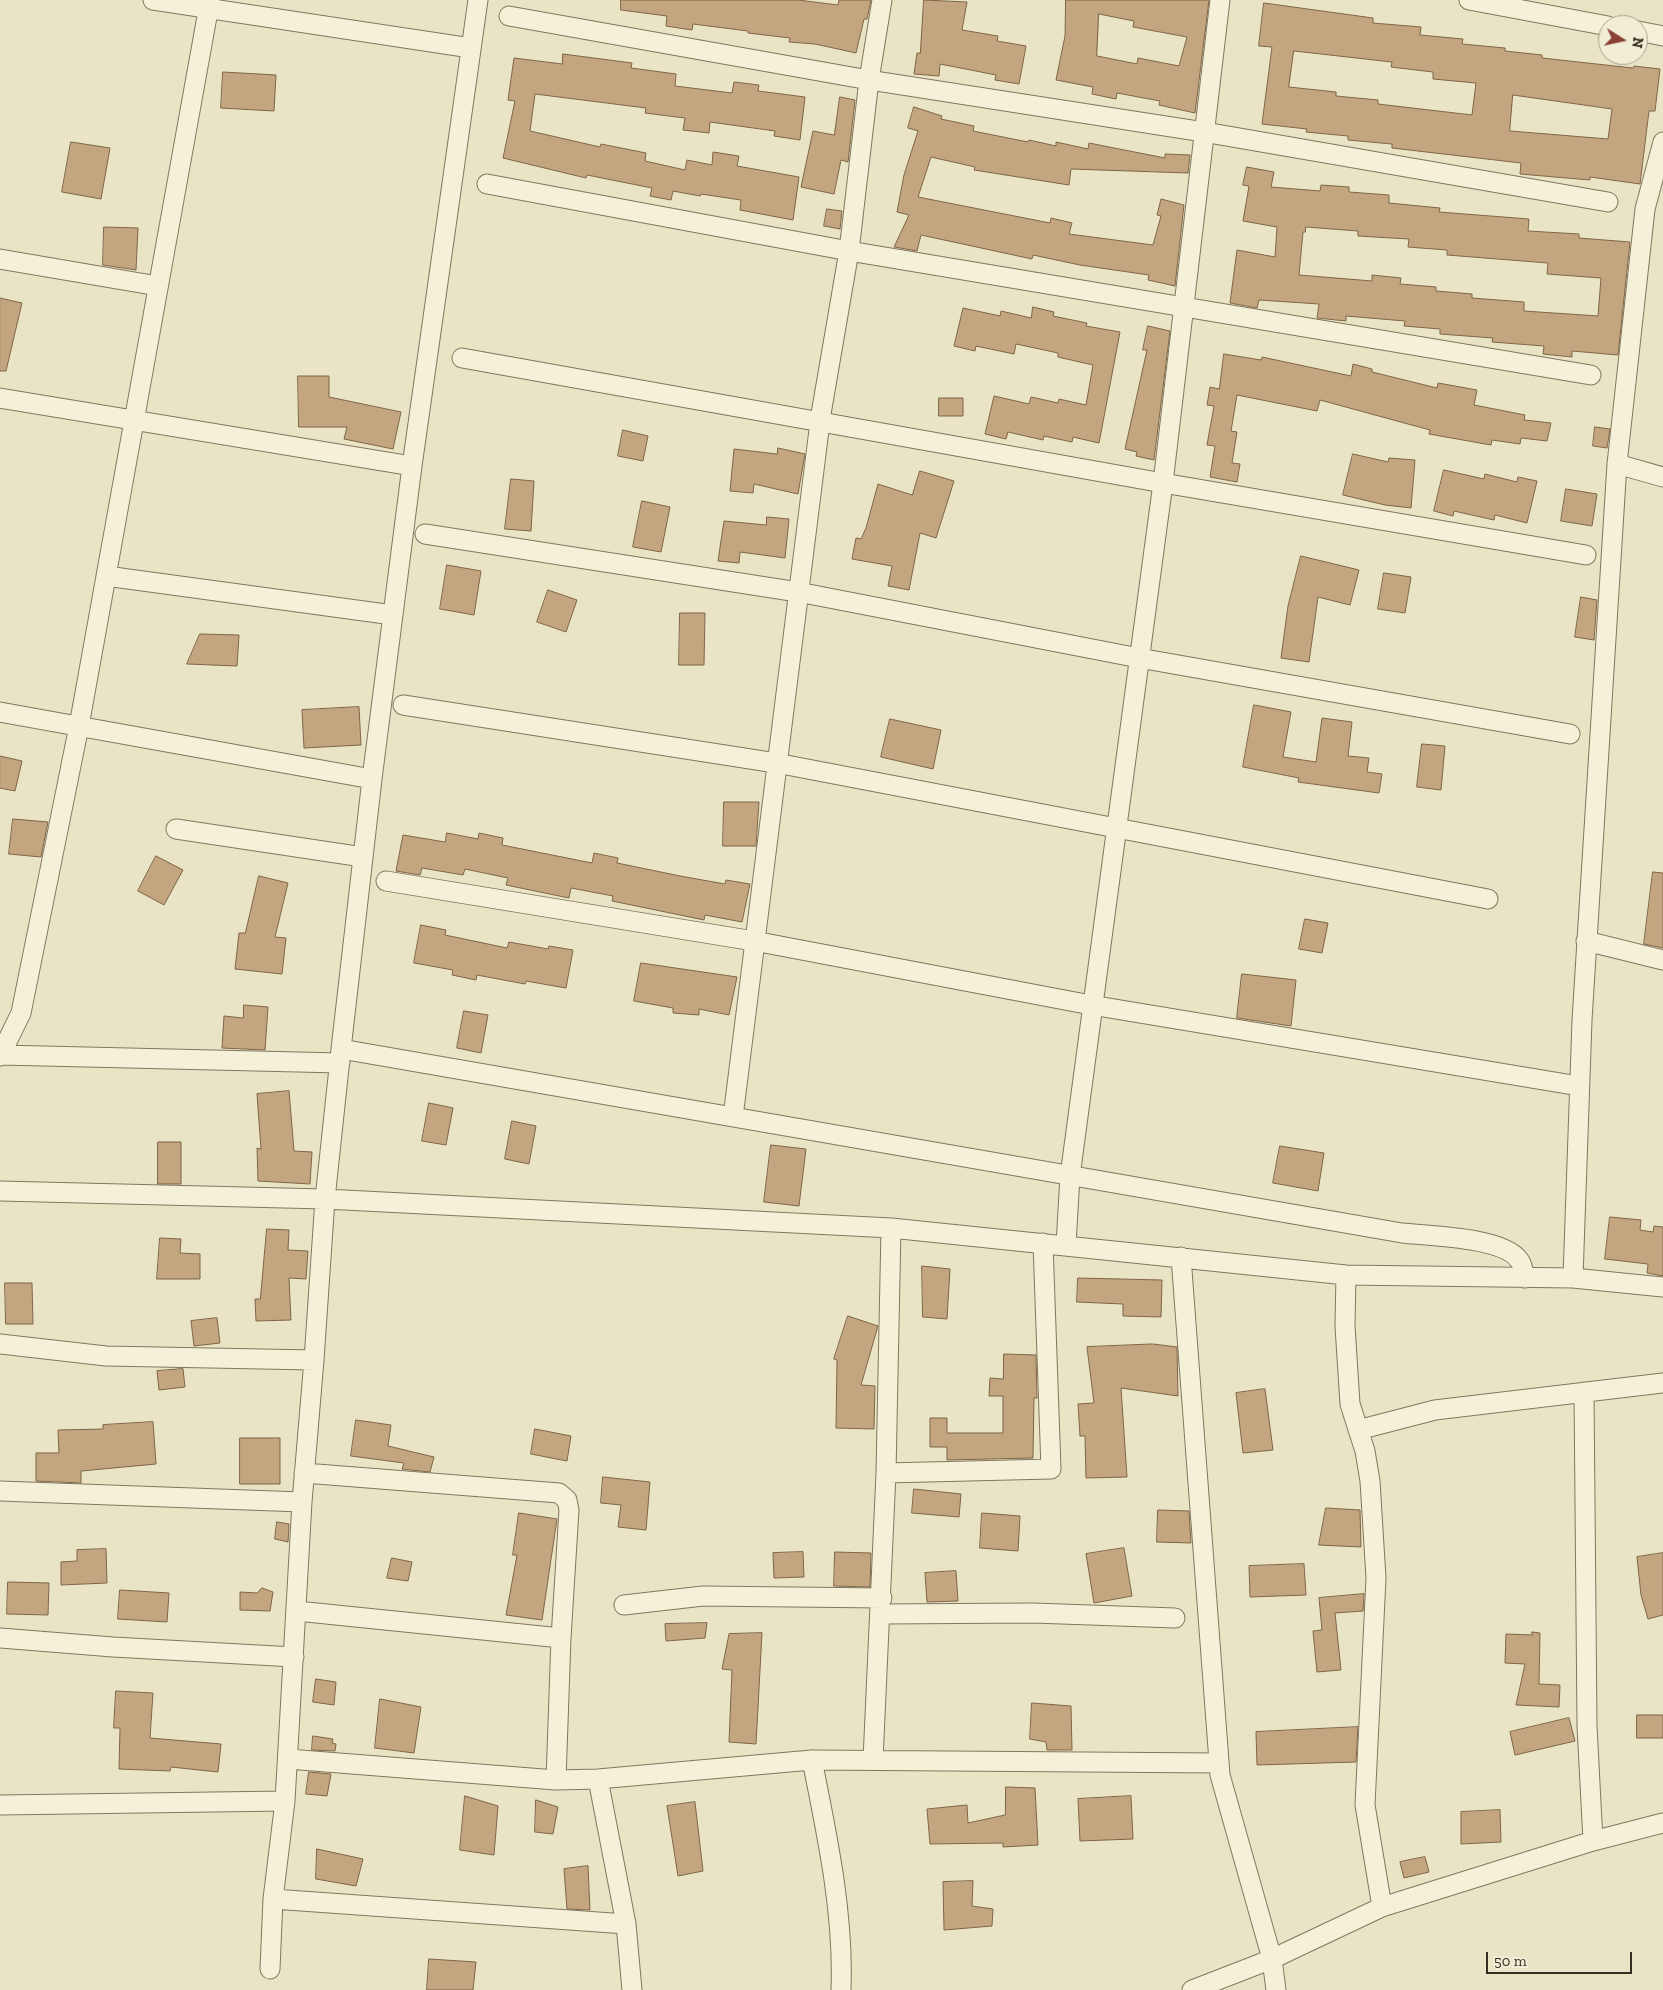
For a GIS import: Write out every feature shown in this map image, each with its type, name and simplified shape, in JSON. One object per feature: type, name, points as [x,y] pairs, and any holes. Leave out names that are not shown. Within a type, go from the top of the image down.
[{"type":"street","points":[[153,0],[209,4],[471,48]]},
{"type":"street","points":[[270,1969],[273,1899],[288,1759],[302,1502],[325,1199],[372,779],[412,466],[478,0]]},
{"type":"street","points":[[733,1117],[820,421],[849,251],[869,80],[882,0]]},
{"type":"street","points":[[1066,1245],[1070,1176],[1091,1005],[1163,483],[1220,0]]},
{"type":"street","points":[[1469,0],[1598,24]]},
{"type":"street","points":[[209,4],[79,726],[21,1013],[0,1055],[341,1056],[733,1117],[1402,1233],[1490,1244],[1506,1250],[1520,1260],[1525,1278]]},
{"type":"street","points":[[509,16],[869,80],[1204,132],[1608,202]]},
{"type":"street","points":[[1648,33],[1663,36]]},
{"type":"street","points":[[1573,1278],[1586,941],[1617,464],[1645,209],[1663,142]]},
{"type":"street","points":[[487,184],[849,251],[1592,375]]},
{"type":"street","points":[[0,259],[158,286]]},
{"type":"street","points":[[462,358],[1163,483],[1586,555]]},
{"type":"street","points":[[0,398],[412,466]]},
{"type":"street","points":[[1617,464],[1663,477]]},
{"type":"street","points":[[425,534],[798,592],[1139,658],[1570,734]]},
{"type":"street","points":[[106,576],[393,615]]},
{"type":"street","points":[[403,705],[776,763],[1488,900]]},
{"type":"street","points":[[0,712],[372,779]]},
{"type":"street","points":[[176,829],[363,857]]},
{"type":"street","points":[[386,881],[754,941],[1091,1005],[1579,1086]]},
{"type":"street","points":[[1586,941],[1663,960]]},
{"type":"street","points":[[0,1191],[325,1199],[891,1228],[1346,1275],[1573,1278],[1663,1288]]},
{"type":"street","points":[[873,1760],[882,1606],[891,1228]]},
{"type":"street","points":[[886,1474],[1052,1469],[1043,1243]]},
{"type":"street","points":[[1181,1257],[1220,1775],[1272,1959],[1276,1990]]},
{"type":"street","points":[[1346,1275],[1345,1326],[1350,1404],[1370,1481],[1376,1578],[1365,1805],[1382,1907]]},
{"type":"street","points":[[0,1344],[106,1356],[314,1360]]},
{"type":"street","points":[[1358,1430],[1435,1410],[1663,1384]]},
{"type":"street","points":[[1584,1392],[1587,1726],[1593,1841]]},
{"type":"street","points":[[304,1474],[559,1493],[567,1500],[569,1510],[561,1638],[556,1780]]},
{"type":"street","points":[[0,1491],[302,1502]]},
{"type":"street","points":[[624,1605],[704,1596],[882,1606],[1175,1618]]},
{"type":"street","points":[[297,1611],[561,1638]]},
{"type":"street","points":[[0,1638],[113,1647],[294,1657]]},
{"type":"street","points":[[288,1759],[556,1780],[598,1779],[812,1760],[1219,1762]]},
{"type":"street","points":[[812,1760],[832,1862],[843,1957],[841,1990]]},
{"type":"street","points":[[598,1779],[626,1924],[632,1990]]},
{"type":"street","points":[[0,1805],[285,1801]]},
{"type":"street","points":[[1192,1990],[1272,1959],[1382,1907],[1593,1841],[1663,1823]]},
{"type":"street","points":[[273,1899],[626,1924]]},
{"type":"building","points":[[621,0],[798,0],[838,5],[839,0],[871,0],[867,19],[864,19],[856,53],[815,44],[789,42],[790,38],[748,33],[748,31],[693,24],[692,30],[666,26],[667,16],[621,10]]},
{"type":"building","points":[[924,0],[967,2],[962,30],[998,36],[997,41],[1026,46],[1019,84],[995,80],[996,75],[940,64],[939,76],[914,74],[917,53],[920,53]]},
{"type":"building","points":[[1066,0],[1209,0],[1195,113],[1159,105],[1160,101],[1117,93],[1116,99],[1092,94],[1093,87],[1056,80],[1065,36]],"holes":[[[1099,14],[1134,21],[1133,27],[1187,37],[1179,66],[1138,58],[1137,64],[1097,56]]]},
{"type":"building","points":[[1264,3],[1373,18],[1373,23],[1421,27],[1420,35],[1463,39],[1462,44],[1505,48],[1505,51],[1542,55],[1542,58],[1598,65],[1660,69],[1655,111],[1649,111],[1640,184],[1590,177],[1590,180],[1520,174],[1521,163],[1392,148],[1392,144],[1348,140],[1348,136],[1306,132],[1307,129],[1262,124],[1272,47],[1259,46]],"holes":[[[1294,51],[1392,62],[1391,67],[1433,72],[1433,79],[1476,83],[1472,115],[1378,104],[1378,100],[1336,96],[1336,92],[1289,87]],[[1513,95],[1612,109],[1608,139],[1510,131]]]},
{"type":"building","points":[[563,54],[632,63],[631,68],[676,74],[675,86],[732,93],[734,82],[759,85],[758,91],[805,97],[800,140],[774,136],[775,131],[710,122],[709,133],[683,130],[685,118],[645,113],[646,108],[535,94],[530,131],[600,147],[601,144],[646,153],[645,161],[685,170],[687,160],[712,165],[713,152],[739,156],[737,166],[799,177],[793,220],[740,210],[741,200],[673,191],[671,200],[650,196],[652,188],[587,175],[586,178],[503,158],[515,101],[508,100],[514,58],[562,64]]},
{"type":"building","points":[[223,72],[276,75],[274,111],[221,108]]},
{"type":"building","points":[[840,97],[855,100],[848,162],[841,160],[834,194],[801,187],[813,131],[834,135]]},
{"type":"building","points":[[914,107],[942,116],[941,119],[974,126],[973,131],[1028,142],[1029,140],[1056,146],[1056,142],[1088,149],[1089,143],[1165,158],[1165,154],[1190,155],[1188,173],[1071,169],[1069,185],[974,170],[975,167],[931,157],[918,197],[1050,223],[1051,218],[1072,223],[1069,234],[1153,245],[1161,216],[1157,215],[1161,199],[1184,205],[1175,286],[1148,280],[1149,275],[1080,265],[1033,255],[1032,259],[921,235],[917,251],[894,247],[909,215],[897,212],[904,175],[918,131],[908,128]]},
{"type":"building","points":[[71,142],[110,148],[101,199],[62,192]]},
{"type":"building","points":[[1247,167],[1274,172],[1271,187],[1320,191],[1321,185],[1349,187],[1349,192],[1389,195],[1389,203],[1440,208],[1439,212],[1529,219],[1528,231],[1579,234],[1579,238],[1630,242],[1618,355],[1572,351],[1572,357],[1543,354],[1544,346],[1492,342],[1493,338],[1440,334],[1440,329],[1404,326],[1405,321],[1346,316],[1346,321],[1317,318],[1319,304],[1259,300],[1257,308],[1230,303],[1237,250],[1275,257],[1277,227],[1243,221],[1249,186],[1243,185]],"holes":[[[1306,227],[1358,231],[1358,236],[1409,239],[1408,247],[1447,250],[1447,255],[1548,263],[1547,274],[1601,278],[1598,316],[1524,311],[1524,302],[1472,298],[1472,294],[1436,291],[1436,287],[1400,284],[1401,278],[1372,275],[1372,281],[1299,275],[1303,232],[1305,232]]]},
{"type":"building","points":[[827,209],[842,211],[840,229],[824,226]]},
{"type":"building","points":[[104,227],[138,228],[136,270],[103,265]]},
{"type":"building","points":[[0,298],[22,303],[6,371],[0,371]]},
{"type":"building","points":[[1033,307],[1054,312],[1053,316],[1087,323],[1086,326],[1120,332],[1099,443],[1073,437],[1072,442],[1044,436],[1043,440],[1008,432],[1006,439],[985,434],[994,396],[1029,404],[1031,397],[1058,403],[1059,399],[1086,405],[1093,365],[1058,357],[1058,353],[1016,344],[1014,354],[976,346],[975,351],[954,346],[963,308],[1000,316],[1001,311],[1031,318]]},
{"type":"building","points":[[1148,326],[1170,331],[1154,460],[1136,456],[1137,452],[1125,449],[1147,350],[1143,350]]},
{"type":"building","points":[[1224,354],[1261,360],[1262,357],[1351,376],[1353,364],[1372,369],[1372,372],[1437,388],[1438,383],[1477,390],[1474,405],[1525,415],[1524,420],[1551,423],[1547,441],[1521,438],[1520,444],[1492,440],[1491,445],[1429,434],[1430,430],[1320,400],[1317,411],[1237,395],[1231,431],[1237,432],[1232,463],[1240,464],[1237,482],[1210,477],[1215,446],[1207,445],[1214,406],[1207,405],[1210,387],[1219,389]]},
{"type":"building","points":[[298,376],[329,376],[329,397],[401,412],[393,449],[344,439],[347,427],[299,427]]},
{"type":"building","points":[[939,398],[963,398],[963,416],[939,416]]},
{"type":"building","points":[[1595,427],[1610,429],[1607,448],[1593,446]]},
{"type":"building","points":[[623,430],[648,436],[643,461],[618,456]]},
{"type":"building","points":[[778,448],[805,454],[798,494],[754,484],[753,493],[730,491],[734,449],[777,454]]},
{"type":"building","points":[[1353,454],[1388,462],[1389,458],[1415,460],[1411,508],[1385,505],[1343,495]]},
{"type":"building","points":[[1444,470],[1484,479],[1485,474],[1517,482],[1518,477],[1537,481],[1527,523],[1495,515],[1494,520],[1454,511],[1453,516],[1434,511]]},
{"type":"building","points":[[920,471],[954,481],[936,538],[920,533],[909,590],[888,586],[892,566],[852,559],[856,538],[861,539],[866,528],[878,484],[912,495]]},
{"type":"building","points":[[511,479],[534,481],[531,531],[505,529]]},
{"type":"building","points":[[1566,489],[1597,494],[1592,526],[1561,521]]},
{"type":"building","points":[[642,501],[670,507],[661,552],[633,547]]},
{"type":"building","points":[[767,517],[789,519],[785,558],[740,552],[739,563],[718,561],[724,521],[766,525]]},
{"type":"building","points":[[1301,556],[1359,570],[1350,605],[1318,597],[1309,662],[1281,658],[1288,606]]},
{"type":"building","points":[[447,565],[481,571],[474,615],[440,609]]},
{"type":"building","points":[[1384,573],[1411,577],[1405,613],[1378,609]]},
{"type":"building","points":[[548,590],[577,600],[566,632],[537,622]]},
{"type":"building","points":[[1581,597],[1597,600],[1594,640],[1575,637]]},
{"type":"building","points":[[680,613],[705,613],[704,665],[679,665]]},
{"type":"building","points":[[200,634],[239,635],[237,666],[187,664]]},
{"type":"building","points":[[1254,705],[1291,712],[1283,757],[1316,762],[1322,718],[1352,722],[1348,756],[1369,758],[1367,772],[1382,774],[1379,793],[1298,782],[1299,778],[1243,767]]},
{"type":"building","points":[[359,707],[361,745],[304,748],[302,710]]},
{"type":"building","points":[[890,719],[941,730],[933,769],[881,757]]},
{"type":"building","points":[[1422,744],[1445,746],[1441,790],[1417,787]]},
{"type":"building","points":[[0,756],[22,761],[15,791],[0,788]]},
{"type":"building","points":[[724,802],[759,802],[756,846],[723,846]]},
{"type":"building","points":[[13,819],[48,822],[41,857],[9,854]]},
{"type":"building","points":[[447,833],[478,839],[479,833],[503,838],[502,845],[592,863],[594,853],[618,858],[617,863],[680,876],[725,884],[726,880],[750,884],[742,922],[705,915],[704,920],[612,901],[613,896],[571,888],[569,898],[506,885],[508,878],[465,869],[463,875],[422,868],[420,875],[396,871],[403,835],[445,842]]},
{"type":"building","points":[[156,856],[183,870],[164,905],[138,891]]},
{"type":"building","points":[[1653,872],[1663,873],[1663,948],[1644,944]]},
{"type":"building","points":[[259,876],[288,883],[275,937],[286,938],[282,974],[235,969],[239,933],[245,933]]},
{"type":"building","points":[[1305,919],[1328,923],[1322,953],[1299,949]]},
{"type":"building","points":[[421,925],[446,930],[445,935],[507,948],[509,942],[548,949],[549,946],[573,950],[566,988],[526,981],[525,984],[477,975],[476,980],[452,975],[453,970],[414,963]]},
{"type":"building","points":[[641,963],[737,977],[729,1015],[699,1009],[699,1015],[673,1013],[673,1008],[634,1001]]},
{"type":"building","points":[[1242,974],[1296,980],[1291,1026],[1237,1018]]},
{"type":"building","points":[[244,1005],[268,1007],[265,1050],[222,1048],[224,1016],[243,1018]]},
{"type":"building","points":[[464,1011],[488,1015],[481,1053],[457,1048]]},
{"type":"building","points":[[289,1091],[294,1151],[312,1152],[310,1184],[258,1181],[257,1148],[261,1149],[257,1094]]},
{"type":"building","points":[[429,1103],[453,1108],[446,1145],[422,1141]]},
{"type":"building","points":[[512,1121],[536,1126],[529,1164],[505,1159]]},
{"type":"building","points":[[158,1142],[181,1142],[181,1184],[158,1184]]},
{"type":"building","points":[[771,1145],[806,1149],[799,1206],[764,1202]]},
{"type":"building","points":[[1280,1146],[1324,1153],[1318,1191],[1273,1183]]},
{"type":"building","points":[[1610,1217],[1641,1220],[1640,1230],[1653,1232],[1654,1226],[1663,1227],[1663,1276],[1647,1273],[1648,1264],[1605,1259]]},
{"type":"building","points":[[267,1229],[289,1230],[288,1250],[308,1251],[306,1279],[289,1278],[291,1320],[256,1321],[255,1299],[260,1299]]},
{"type":"building","points":[[160,1238],[181,1239],[180,1253],[200,1254],[200,1279],[157,1279]]},
{"type":"building","points":[[922,1266],[950,1269],[947,1319],[923,1317]]},
{"type":"building","points":[[1078,1278],[1162,1280],[1161,1317],[1123,1316],[1123,1304],[1077,1302]]},
{"type":"building","points":[[5,1283],[32,1283],[33,1324],[6,1324]]},
{"type":"building","points":[[848,1316],[878,1326],[861,1385],[875,1386],[874,1429],[836,1428],[837,1360],[834,1359]]},
{"type":"building","points":[[217,1318],[220,1343],[194,1346],[191,1321]]},
{"type":"building","points":[[1153,1344],[1177,1347],[1178,1396],[1121,1388],[1127,1477],[1086,1478],[1085,1436],[1080,1436],[1078,1404],[1094,1403],[1087,1347]]},
{"type":"building","points":[[1004,1354],[1036,1355],[1037,1398],[1034,1398],[1033,1458],[947,1460],[947,1447],[930,1447],[930,1418],[947,1418],[947,1433],[1003,1433],[1003,1396],[989,1396],[990,1378],[1003,1379]]},
{"type":"building","points":[[183,1369],[185,1387],[159,1390],[157,1371]]},
{"type":"building","points":[[1265,1389],[1273,1450],[1243,1453],[1236,1393]]},
{"type":"building","points":[[356,1420],[391,1425],[388,1446],[434,1457],[430,1472],[402,1469],[404,1463],[351,1456]]},
{"type":"building","points":[[153,1422],[156,1464],[81,1471],[81,1483],[36,1481],[36,1453],[59,1453],[58,1430],[103,1429],[103,1425]]},
{"type":"building","points":[[535,1429],[571,1436],[567,1461],[531,1454]]},
{"type":"building","points":[[240,1438],[280,1438],[280,1484],[240,1484]]},
{"type":"building","points":[[603,1477],[650,1482],[646,1530],[618,1527],[621,1505],[601,1503]]},
{"type":"building","points":[[914,1489],[961,1494],[959,1517],[912,1513]]},
{"type":"building","points":[[1326,1508],[1360,1510],[1361,1547],[1319,1545]]},
{"type":"building","points":[[1158,1510],[1189,1511],[1191,1543],[1157,1542]]},
{"type":"building","points":[[519,1513],[557,1519],[542,1620],[506,1615],[517,1555],[513,1555]]},
{"type":"building","points":[[982,1513],[1020,1516],[1018,1551],[980,1548]]},
{"type":"building","points":[[277,1522],[289,1524],[288,1542],[275,1539]]},
{"type":"building","points":[[1124,1548],[1132,1596],[1094,1603],[1086,1554]]},
{"type":"building","points":[[106,1549],[107,1583],[61,1585],[61,1562],[77,1561],[77,1550]]},
{"type":"building","points":[[803,1552],[804,1577],[774,1578],[773,1553]]},
{"type":"building","points":[[835,1552],[871,1553],[870,1587],[834,1586]]},
{"type":"building","points":[[1663,1553],[1663,1615],[1648,1619],[1641,1595],[1637,1557]]},
{"type":"building","points":[[392,1558],[412,1562],[408,1581],[387,1578]]},
{"type":"building","points":[[1304,1564],[1306,1595],[1250,1597],[1249,1566]]},
{"type":"building","points":[[956,1571],[958,1601],[927,1602],[925,1573]]},
{"type":"building","points":[[8,1582],[49,1583],[48,1615],[7,1614]]},
{"type":"building","points":[[262,1588],[273,1592],[270,1611],[240,1610],[240,1592],[257,1593]]},
{"type":"building","points":[[120,1590],[169,1593],[167,1622],[118,1619]]},
{"type":"building","points":[[1364,1594],[1363,1611],[1335,1613],[1341,1670],[1317,1672],[1313,1631],[1322,1630],[1319,1598]]},
{"type":"building","points":[[707,1623],[705,1638],[666,1641],[665,1624]]},
{"type":"building","points":[[1532,1632],[1540,1633],[1539,1684],[1560,1685],[1559,1707],[1516,1705],[1525,1664],[1505,1663],[1506,1634],[1532,1635]]},
{"type":"building","points":[[762,1633],[756,1744],[729,1742],[732,1670],[722,1669],[729,1634]]},
{"type":"building","points":[[316,1679],[336,1682],[334,1705],[313,1702]]},
{"type":"building","points":[[116,1691],[153,1693],[150,1738],[221,1744],[218,1772],[171,1767],[170,1771],[119,1769],[120,1728],[114,1728]]},
{"type":"building","points":[[380,1699],[421,1707],[414,1753],[375,1748]]},
{"type":"building","points":[[1032,1703],[1071,1706],[1072,1750],[1047,1750],[1046,1742],[1030,1739]]},
{"type":"building","points":[[1637,1715],[1663,1715],[1663,1738],[1637,1738]]},
{"type":"building","points":[[1569,1718],[1575,1741],[1515,1755],[1510,1732]]},
{"type":"building","points":[[1358,1727],[1356,1762],[1257,1765],[1256,1732]]},
{"type":"building","points":[[313,1736],[333,1739],[332,1743],[336,1744],[335,1751],[312,1750]]},
{"type":"building","points":[[309,1772],[331,1774],[327,1796],[306,1794]]},
{"type":"building","points":[[1006,1787],[1035,1788],[1038,1845],[1003,1847],[1003,1843],[930,1844],[927,1809],[967,1805],[968,1823],[1005,1815]]},
{"type":"building","points":[[465,1796],[498,1806],[494,1855],[460,1850]]},
{"type":"building","points":[[1131,1796],[1133,1839],[1080,1841],[1078,1799]]},
{"type":"building","points":[[536,1800],[558,1807],[553,1834],[535,1832]]},
{"type":"building","points":[[695,1802],[703,1871],[678,1876],[667,1806]]},
{"type":"building","points":[[1500,1810],[1501,1842],[1461,1844],[1461,1812]]},
{"type":"building","points":[[317,1849],[363,1859],[356,1886],[316,1879]]},
{"type":"building","points":[[1425,1857],[1429,1872],[1404,1878],[1400,1862]]},
{"type":"building","points":[[588,1866],[590,1910],[567,1909],[564,1869]]},
{"type":"building","points":[[973,1881],[972,1906],[993,1909],[992,1926],[944,1930],[943,1882]]},
{"type":"building","points":[[429,1959],[476,1962],[473,1990],[427,1990]]}]
